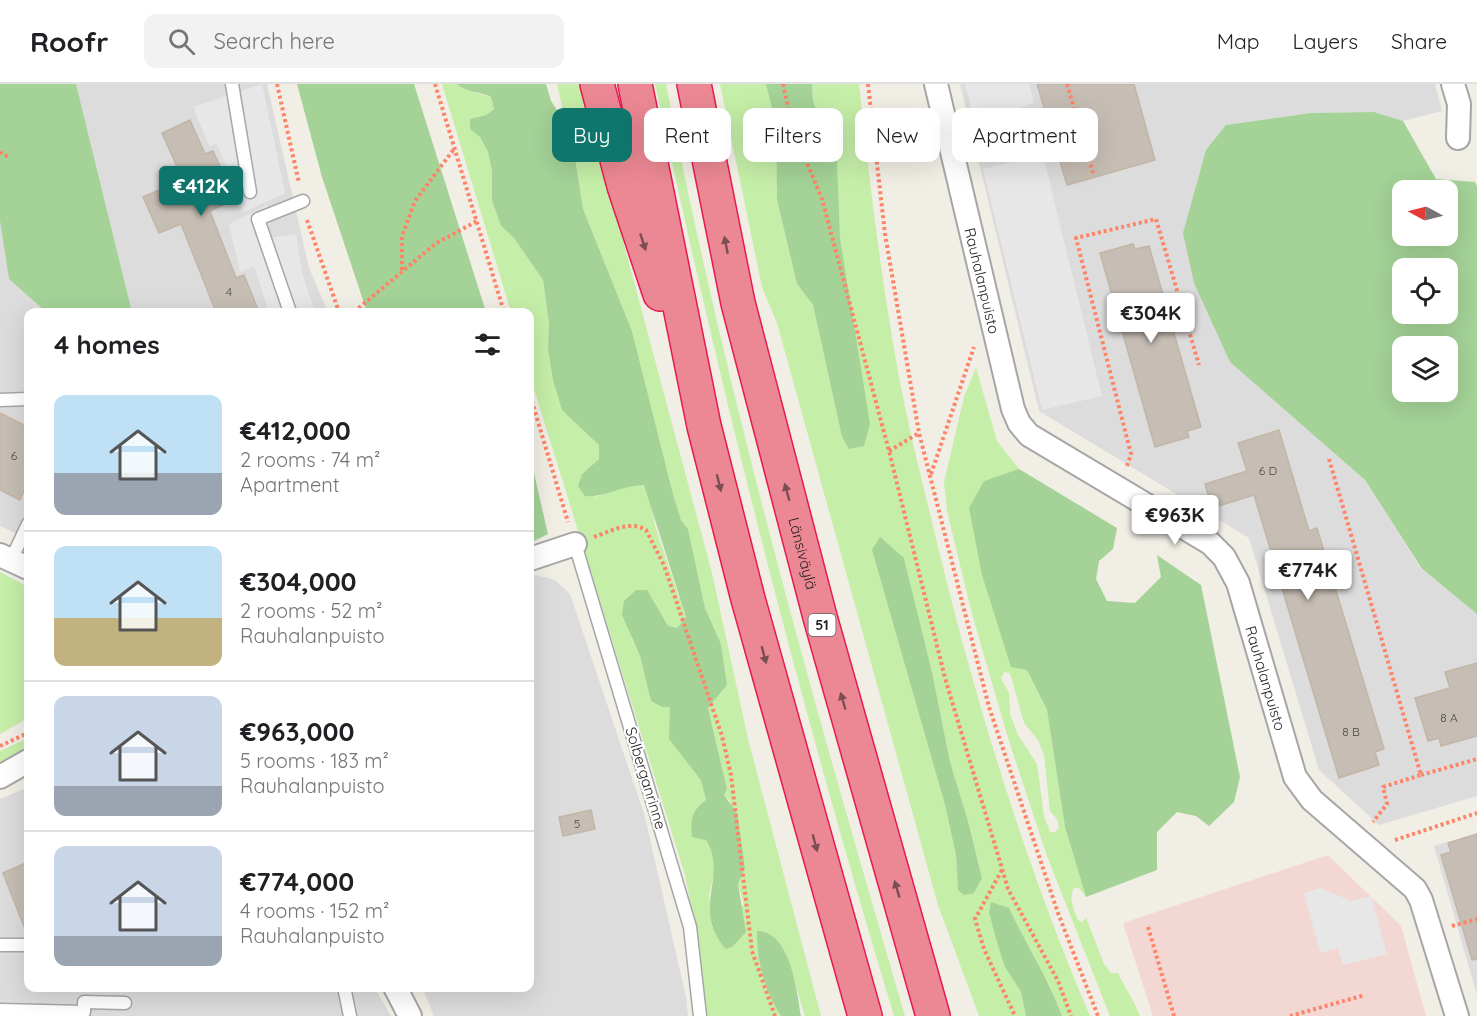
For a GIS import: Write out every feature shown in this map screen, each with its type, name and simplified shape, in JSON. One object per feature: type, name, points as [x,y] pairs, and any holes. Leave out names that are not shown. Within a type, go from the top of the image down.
[{"type":"highway","points":[[597,84],[624,186],[704,426],[837,922],[865,1016]]},
{"type":"highway","points":[[635,84],[704,426]]},
{"type":"highway","name":"Länsiväylä","points":[[694,84],[738,303],[820,617],[933,1016]]},
{"type":"highway","points":[[837,922],[855,1016]]},
{"type":"highway","name":"51","points":[[913,945],[953,1016]]},
{"type":"street","name":"Rauhalanpuisto","points":[[936,84],[1013,410],[1019,423],[1029,435],[1210,543],[1224,556],[1238,583],[1296,777],[1312,800],[1415,889],[1421,900],[1456,1016]]},
{"type":"street","points":[[1453,84],[1459,104],[1458,138]]},
{"type":"street","points":[[534,558],[575,544]]},
{"type":"street","points":[[0,777],[24,763]]},
{"type":"street","points":[[398,992],[410,1016]]},
{"type":"lane","points":[[232,84],[250,192]]},
{"type":"lane","points":[[289,308],[258,219],[303,201]]},
{"type":"lane","points":[[0,400],[24,399]]},
{"type":"lane","points":[[13,561],[24,534]]},
{"type":"lane","name":"Solberganrinne","points":[[575,544],[690,927],[700,1016]]},
{"type":"lane","points":[[0,945],[24,945]]},
{"type":"lane","points":[[345,992],[350,1016]]},
{"type":"lane","points":[[0,1010],[84,1012],[84,1002],[125,1003]]},
{"type":"path","points":[[435,84],[503,308]]},
{"type":"path","points":[[783,84],[792,127],[822,198],[889,451],[945,678],[1008,890],[1058,981],[1071,1016]]},
{"type":"path","points":[[868,84],[886,245],[919,433],[989,707],[1058,913],[1098,1016]]},
{"type":"path","points":[[1067,84],[1093,173]]},
{"type":"path","points":[[402,271],[402,236],[415,201],[454,148]]},
{"type":"path","points":[[0,152],[10,158]]},
{"type":"path","points":[[1119,490],[1131,454],[1076,238],[1156,219],[1199,365]]},
{"type":"path","points":[[359,308],[435,244],[477,221]]},
{"type":"path","points":[[930,474],[975,344],[978,354]]},
{"type":"path","points":[[534,408],[575,544],[626,526],[641,527],[646,530],[664,566],[722,736],[731,775],[752,951],[775,1016]]},
{"type":"path","points":[[889,451],[919,433]]},
{"type":"path","points":[[1329,459],[1421,775]]},
{"type":"path","points":[[1359,839],[1387,804],[1383,787],[1477,759]]},
{"type":"path","points":[[1388,842],[1477,813]]},
{"type":"path","points":[[1002,870],[975,919],[984,949],[1015,1016]]},
{"type":"path","points":[[1448,927],[1477,919]]},
{"type":"path","points":[[1148,927],[1174,1016]]},
{"type":"path","points":[[1290,1016],[1365,995]]},
{"type":"shaded area","points":[[76,84],[267,84],[309,268],[326,308],[131,308]]},
{"type":"shaded area","points":[[262,84],[285,193],[244,212],[217,144],[209,146],[193,107]]},
{"type":"shaded area","points":[[960,84],[1435,84],[1442,111],[1403,121],[1374,112],[1311,113],[1226,125],[1198,179],[1196,190],[1230,362],[1365,480],[1421,569],[1477,614],[1477,796],[1379,825],[1319,770],[1249,538],[1039,411],[979,162],[1098,162],[1098,108],[966,108]]},
{"type":"shaded area","points":[[965,84],[1029,84],[1034,103],[1019,108],[971,108]]},
{"type":"shaded area","points":[[1013,162],[1045,162],[1102,396],[1042,410],[983,169]]},
{"type":"shaded area","points":[[267,205],[270,238],[296,234],[302,273],[314,308],[268,308],[254,266],[240,272],[229,224]]},
{"type":"shaded area","points":[[0,221],[9,279],[42,308],[24,308],[24,537],[0,526]]},
{"type":"shaded area","points":[[534,575],[555,580],[570,594],[645,817],[686,997],[688,1016],[434,1016],[424,992],[534,992]]},
{"type":"shaded area","points":[[24,789],[24,992],[377,992],[391,1016],[0,1016],[0,799]]},
{"type":"shaded area","points":[[1477,833],[1477,995],[1434,846]]},
{"type":"shaded area","points":[[1328,855],[1401,926],[1426,1016],[1153,1016],[1123,923]]},
{"type":"shaded area","points":[[1321,888],[1351,901],[1371,896],[1387,954],[1343,965],[1338,948],[1320,953],[1304,893]]},
{"type":"green space","points":[[0,84],[76,84],[131,308],[42,308],[9,279],[0,221]]},
{"type":"green space","points":[[297,84],[414,84],[485,308],[366,308],[322,177]]},
{"type":"green space","points":[[442,84],[457,84],[463,89],[491,97],[494,109],[478,117],[480,137],[488,152],[492,171],[492,201],[501,226],[514,238],[543,280],[549,324],[548,348],[584,429],[599,445],[599,459],[582,474],[595,497],[630,485],[644,485],[652,506],[655,526],[686,617],[677,628],[668,626],[654,605],[631,637],[640,656],[651,701],[671,706],[670,739],[702,780],[706,801],[706,839],[713,851],[715,868],[709,895],[712,928],[744,905],[738,884],[745,868],[730,801],[724,795],[727,789],[708,708],[727,685],[721,644],[705,608],[688,529],[681,520],[673,494],[632,331],[583,209],[576,162],[602,162],[712,573],[748,739],[821,1016],[805,1016],[787,958],[757,931],[758,953],[763,975],[781,1016],[706,1016],[699,946],[685,875],[534,389],[534,308],[510,308]]},
{"type":"green space","points":[[457,84],[546,84],[556,108],[552,108],[552,162],[576,162],[583,209],[632,331],[673,494],[681,520],[688,529],[705,608],[721,644],[727,685],[708,708],[727,789],[724,795],[737,813],[745,868],[738,884],[746,932],[732,947],[726,949],[716,934],[711,920],[714,867],[712,853],[706,840],[692,837],[693,816],[706,800],[701,780],[669,739],[670,707],[662,707],[651,701],[640,656],[622,615],[624,601],[636,590],[647,590],[668,626],[677,628],[686,617],[644,485],[592,496],[585,496],[578,486],[582,474],[599,459],[599,445],[562,410],[553,380],[548,348],[549,324],[543,280],[514,238],[501,226],[492,201],[492,171],[488,152],[480,137],[470,129],[470,119],[486,115],[494,109],[491,97],[465,89]]},
{"type":"green space","points":[[557,84],[581,84],[587,108],[562,108]]},
{"type":"green space","points":[[655,84],[666,84],[671,108],[660,108]]},
{"type":"green space","points":[[720,84],[766,84],[772,108],[743,108],[743,162],[776,162],[777,200],[797,284],[813,305],[842,437],[849,449],[853,327],[840,238],[837,162],[843,162],[843,108],[816,108],[812,84],[859,84],[862,108],[855,108],[855,162],[868,162],[898,372],[939,551],[970,670],[1005,787],[1045,902],[1090,1016],[1062,1016],[1044,975],[1009,908],[1005,967],[1021,992],[1026,1016],[979,1016],[938,905],[777,323],[762,287],[731,137],[731,108],[725,108]],"holes":[[[872,550],[904,558],[932,672],[950,762],[982,878],[974,893],[958,890],[956,855],[945,805]]]},
{"type":"green space","points":[[766,84],[812,84],[816,108],[772,108]]},
{"type":"green space","points":[[1374,112],[1403,121],[1436,179],[1449,180],[1392,180],[1392,246],[1458,246],[1458,181],[1475,182],[1477,187],[1477,614],[1422,569],[1365,480],[1230,362],[1194,283],[1183,233],[1206,150],[1226,125],[1311,113]]},
{"type":"green space","points":[[672,162],[682,162],[716,319],[775,553],[838,785],[905,1016],[894,1016],[795,669],[736,436]]},
{"type":"green space","points":[[776,162],[837,162],[840,238],[870,424],[864,446],[849,449],[842,437],[813,305],[797,284],[777,200]]},
{"type":"green space","points":[[976,368],[997,441],[1019,469],[984,481],[1027,670],[1047,710],[1065,827],[1086,897],[1079,888],[1074,888],[1073,908],[1078,920],[1082,922],[1086,918],[1104,964],[1111,973],[1118,973],[1140,1016],[1110,1016],[1047,856],[1008,738],[972,614],[947,511],[944,482],[964,397]],"holes":[[[1004,672],[1010,673],[1024,723],[1038,740],[1044,755],[1050,811],[1057,819],[1059,828],[1055,832],[1050,832],[1044,816],[1037,764],[1018,735],[1010,714],[1009,693],[1001,678]]]},
{"type":"green space","points":[[1019,469],[1117,528],[1113,549],[1099,561],[1096,579],[1107,601],[1135,603],[1161,577],[1157,555],[1201,585],[1240,777],[1234,802],[1209,826],[1196,816],[1177,812],[1157,832],[1157,870],[1086,897],[1065,827],[1047,710],[1027,670],[1011,667],[982,575],[969,508],[984,481]]},
{"type":"green space","points":[[534,473],[548,534],[534,541]]},
{"type":"green space","points":[[880,537],[904,558],[932,672],[950,762],[982,878],[974,893],[964,895],[958,890],[956,855],[945,805],[872,550]]},
{"type":"green space","points":[[0,572],[24,585],[24,720],[0,734]]},
{"type":"green space","points":[[24,740],[24,752],[0,764],[0,751]]},
{"type":"green space","points":[[991,902],[1009,908],[1062,1016],[1026,1016],[1021,992],[1005,967],[997,942],[989,912]]},
{"type":"green space","points":[[757,931],[768,934],[778,941],[785,952],[794,979],[801,1016],[781,1016],[775,1007],[760,964]]},
{"type":"building","points":[[1037,84],[1134,84],[1155,160],[1067,185],[1060,162],[1098,162],[1098,108],[1044,108]]},
{"type":"building","points":[[190,120],[205,154],[213,151],[235,199],[210,211],[236,278],[244,275],[257,308],[214,308],[181,224],[159,233],[143,197],[183,180],[162,133]]},
{"type":"building","points":[[1133,244],[1135,249],[1149,246],[1201,427],[1187,431],[1189,437],[1155,447],[1100,253]]},
{"type":"building","points":[[0,413],[24,425],[24,491],[20,500],[0,490]]},
{"type":"building","points":[[1279,430],[1309,531],[1317,528],[1384,749],[1375,752],[1379,765],[1339,778],[1254,495],[1212,508],[1205,484],[1247,471],[1238,443]]},
{"type":"building","points":[[1477,663],[1477,736],[1441,746],[1439,738],[1428,741],[1415,698],[1450,688],[1445,672]]},
{"type":"building","points":[[591,810],[595,829],[563,836],[559,817]]},
{"type":"building","points":[[1477,834],[1477,959],[1472,960],[1441,855],[1451,852],[1448,843]]},
{"type":"building","points":[[24,864],[24,926],[3,873]]}]
